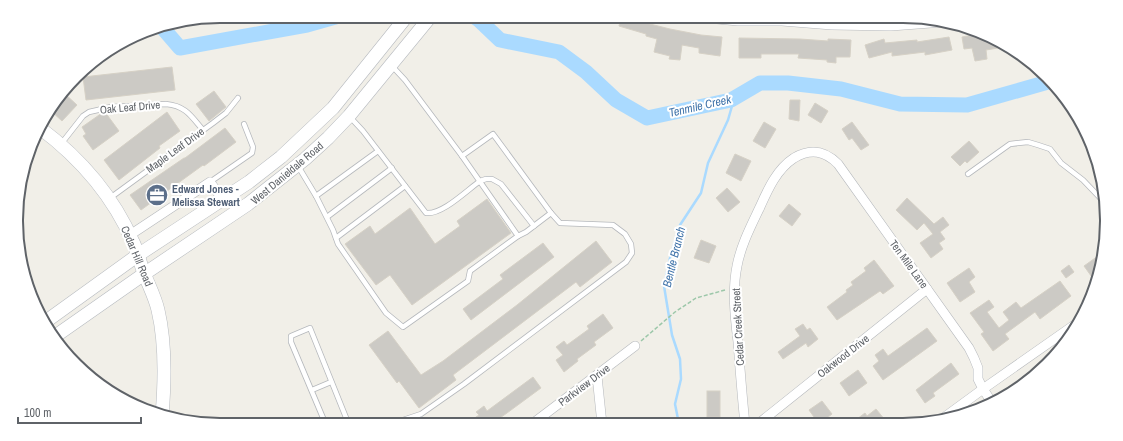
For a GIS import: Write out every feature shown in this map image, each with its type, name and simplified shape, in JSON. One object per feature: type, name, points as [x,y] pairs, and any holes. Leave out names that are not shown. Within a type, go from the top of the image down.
[{"type":"main road","name":"West Danieldale Road","points":[[49,319],[138,256],[249,182],[287,152],[334,108],[401,23]]},
{"type":"main road","name":"West Danieldale Road","points":[[59,334],[144,274],[248,204],[297,165],[328,138],[349,116],[426,23]]},
{"type":"main road","name":"Cedar Hill Road","points":[[44,131],[61,144],[83,166],[109,199],[130,235],[158,311],[163,344],[164,389],[162,409]]},
{"type":"main road","points":[[287,152],[297,165]]},
{"type":"street","points":[[807,23],[891,26],[920,24]]},
{"type":"street","name":"Ten Mile Lane","points":[[800,155],[812,151],[821,153],[831,157],[838,164],[969,348],[978,368],[978,379],[990,398]]},
{"type":"street","name":"Cedar Creek Street","points":[[744,418],[735,316],[737,266],[742,249],[766,193],[784,165],[800,155]]},
{"type":"street","points":[[130,235],[210,182],[223,200]]},
{"type":"street","name":"Oakwood Drive","points":[[766,418],[928,289]]},
{"type":"street","points":[[954,411],[983,389],[1065,333]]},
{"type":"street","name":"Parkview Drive","points":[[540,418],[635,346]]},
{"type":"street","points":[[597,376],[601,418]]},
{"type":"lane","points":[[391,65],[462,156],[518,236]]},
{"type":"lane","name":"Maple Leaf Drive","points":[[109,199],[226,113],[238,98]]},
{"type":"lane","name":"Oak Leaf Drive","points":[[61,144],[83,116],[89,112],[111,107],[166,104],[174,105],[181,107],[187,112],[203,130]]},
{"type":"lane","points":[[349,116],[363,131],[426,213],[431,214],[440,211],[480,181],[486,179],[501,184],[534,226]]},
{"type":"lane","points":[[210,182],[252,154],[253,146],[244,124]]},
{"type":"lane","points":[[409,418],[421,414],[458,388],[626,262],[632,253],[630,244],[625,234],[613,226],[560,223],[493,134],[462,156]]},
{"type":"lane","points":[[968,174],[1010,144],[1028,142],[1050,149],[1061,164],[1083,180],[1098,196]]},
{"type":"lane","points":[[316,196],[378,151]]},
{"type":"lane","points":[[297,165],[327,217],[338,244],[386,313],[403,327],[468,280],[470,271],[551,213]]},
{"type":"lane","points":[[327,217],[392,168]]},
{"type":"lane","points":[[336,238],[406,186]]},
{"type":"lane","points":[[323,418],[291,342],[291,336],[310,328],[346,418]]},
{"type":"lane","points":[[312,390],[331,382]]},
{"type":"path","points":[[635,346],[675,312],[696,298],[735,288]]},
{"type":"building","points":[[620,23],[646,23],[701,35],[722,37],[720,56],[699,53],[699,48],[682,45],[680,60],[669,59],[670,56],[654,52],[657,39],[619,26]]},
{"type":"building","points":[[972,35],[999,48],[986,50],[987,59],[975,61],[972,48],[964,49],[962,37]]},
{"type":"building","points":[[949,37],[952,50],[925,55],[925,52],[892,56],[892,52],[869,58],[865,45],[884,39],[885,43],[917,40],[917,42]]},
{"type":"building","points":[[739,38],[828,41],[828,39],[851,40],[850,57],[836,57],[836,63],[827,62],[827,60],[798,58],[799,54],[761,54],[761,58],[739,58]]},
{"type":"building","points":[[172,67],[175,90],[86,100],[83,79],[85,77]]},
{"type":"building","points":[[214,91],[226,107],[209,121],[196,104]]},
{"type":"building","points":[[67,96],[77,105],[62,121],[54,114]]},
{"type":"building","points":[[790,100],[800,100],[799,121],[789,119]]},
{"type":"building","points":[[815,103],[828,111],[821,123],[808,115]]},
{"type":"building","points":[[105,112],[119,131],[93,150],[83,136],[86,134],[82,127]]},
{"type":"building","points":[[167,112],[180,131],[159,146],[160,148],[119,180],[104,160]]},
{"type":"building","points":[[764,122],[776,129],[765,148],[753,141]]},
{"type":"building","points":[[852,122],[869,145],[861,150],[852,138],[849,140],[842,129]]},
{"type":"building","points":[[225,128],[236,142],[141,210],[130,195],[185,158]]},
{"type":"building","points":[[969,141],[979,152],[967,163],[965,161],[960,166],[951,157]]},
{"type":"building","points":[[735,154],[751,161],[741,181],[726,173]]},
{"type":"building","points":[[727,188],[740,202],[728,212],[716,198]]},
{"type":"building","points":[[907,198],[934,224],[943,217],[949,225],[940,232],[945,239],[939,243],[943,249],[931,258],[920,243],[933,234],[924,223],[917,230],[896,210]]},
{"type":"building","points":[[487,199],[511,233],[412,305],[390,275],[376,285],[345,244],[370,226],[375,234],[410,208],[435,244],[460,226],[457,221]]},
{"type":"building","points":[[789,204],[801,214],[792,226],[779,216]]},
{"type":"building","points":[[701,240],[716,246],[709,263],[694,258]]},
{"type":"building","points":[[596,241],[612,262],[580,287],[576,282],[453,375],[456,380],[419,408],[399,381],[397,383],[369,345],[388,331],[421,375],[443,361],[517,305]]},
{"type":"building","points":[[543,243],[554,257],[471,320],[463,309],[503,279],[500,275]]},
{"type":"building","points":[[1096,257],[1092,277],[1084,266]]},
{"type":"building","points":[[874,260],[894,286],[883,294],[880,291],[837,320],[827,307],[847,292],[846,290],[853,285],[851,282],[866,271],[864,268]]},
{"type":"building","points":[[1069,265],[1074,272],[1066,278],[1061,271]]},
{"type":"building","points":[[969,268],[975,277],[969,282],[975,292],[960,302],[947,283]]},
{"type":"building","points":[[1060,281],[1071,296],[1040,319],[1035,312],[1005,334],[1009,339],[993,351],[981,334],[984,332],[970,313],[989,300],[994,307],[987,312],[999,328],[1009,320],[1003,312],[1016,302],[1021,308]]},
{"type":"building","points":[[603,314],[613,328],[594,342],[596,345],[577,359],[578,361],[564,372],[556,360],[563,355],[556,347],[564,341],[567,345],[589,329],[587,326]]},
{"type":"building","points":[[803,324],[807,330],[810,328],[818,339],[808,347],[806,343],[783,359],[778,352],[800,336],[795,329]]},
{"type":"building","points":[[927,328],[937,341],[883,380],[873,366],[879,361],[875,355],[883,349],[888,356]]},
{"type":"building","points":[[951,363],[959,374],[933,393],[935,396],[925,403],[916,390]]},
{"type":"building","points":[[858,370],[867,383],[849,396],[840,383]]},
{"type":"building","points":[[533,377],[541,388],[500,418],[475,418],[479,415],[476,412],[484,406],[487,411]]},
{"type":"building","points":[[707,391],[720,391],[720,417],[707,417]]},
{"type":"building","points":[[822,401],[832,414],[827,418],[815,418],[809,410]]},
{"type":"building","points":[[876,409],[883,418],[858,418],[865,413],[867,416]]},
{"type":"waterway","name":"Tenmile Creek","points":[[165,31],[180,48],[314,23]]},
{"type":"waterway","name":"Tenmile Creek","points":[[482,23],[500,40],[559,52],[586,72],[616,100],[647,118],[731,100],[760,83],[788,83],[841,89],[900,104],[967,105],[1044,83]]},
{"type":"waterway","name":"Bentle Branch","points":[[678,418],[675,404],[681,379],[680,359],[672,335],[664,286],[670,258],[680,225],[701,193],[708,163],[728,120],[734,99]]},
{"type":"place","name":"Edward Jones - Melissa Stewart","points":[[157,195]]}]
